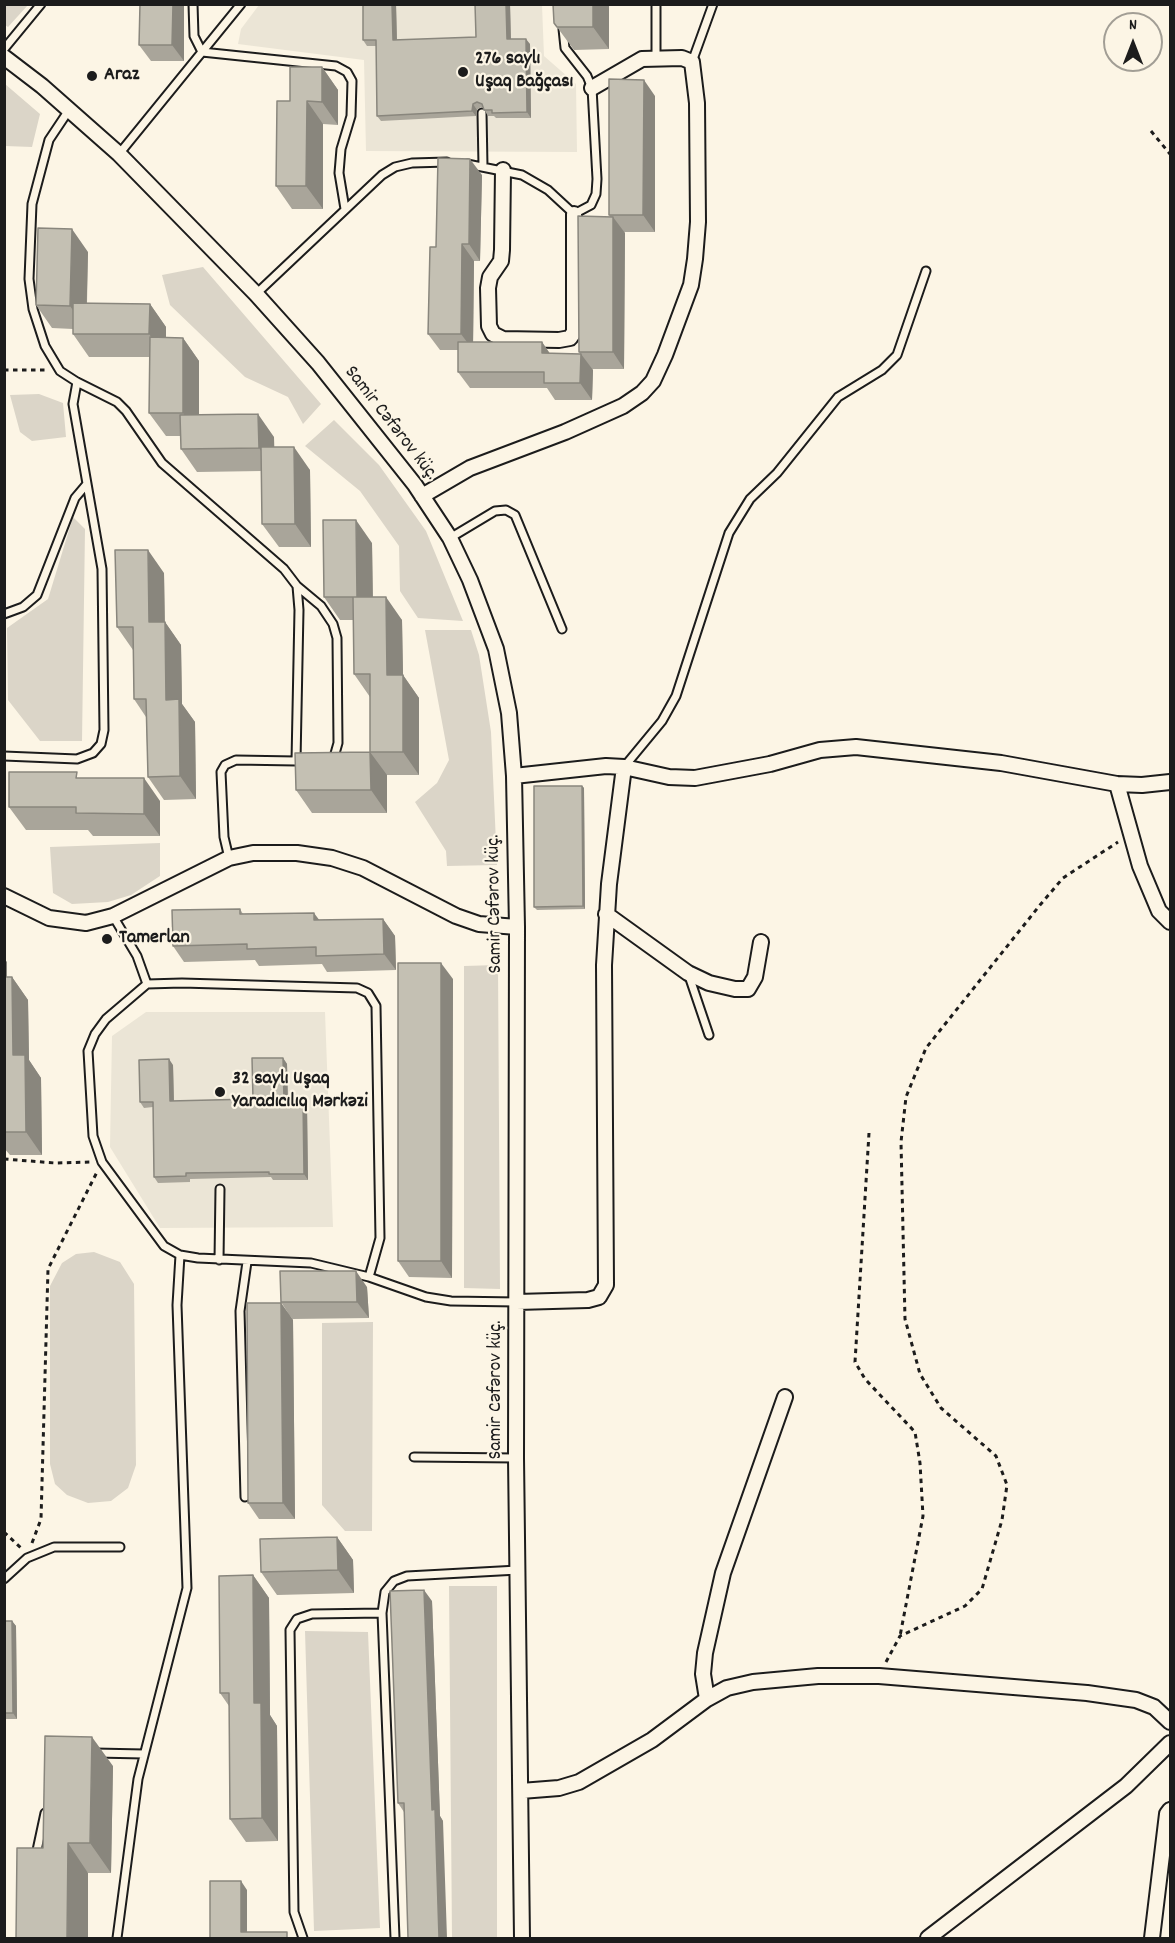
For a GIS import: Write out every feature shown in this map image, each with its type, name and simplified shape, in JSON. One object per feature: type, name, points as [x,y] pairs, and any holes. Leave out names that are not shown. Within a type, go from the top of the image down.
[{"type":"street","name":"Samir Cəfərov küç.","points":[[4,57],[118,154],[256,294],[318,363],[422,496],[450,538],[474,589],[496,649],[509,713],[514,776],[517,927],[516,1458],[522,1938]]},
{"type":"street","points":[[422,496],[451,476],[565,432],[623,406],[642,393],[653,381],[691,285],[695,259],[697,103],[692,62],[682,58],[642,59],[592,88]]},
{"type":"street","points":[[503,170],[501,261],[490,277],[488,288],[489,326],[493,334],[503,339],[559,340],[570,338],[574,332],[574,214]]},
{"type":"street","points":[[514,776],[581,767],[624,767],[669,777],[695,778],[770,764],[820,750],[856,747],[1001,763],[1117,784],[1142,785],[1170,782]]},
{"type":"street","points":[[517,1302],[588,1300],[599,1297],[606,1285],[606,914],[624,767]]},
{"type":"street","points":[[1117,784],[1130,835],[1160,911],[1170,922]]},
{"type":"street","points":[[4,896],[49,918],[67,923],[86,923],[112,916],[229,858],[253,853],[297,853],[332,858],[363,868],[456,916],[479,924],[517,927]]},
{"type":"street","points":[[606,914],[688,973],[709,983],[735,989],[748,989],[755,977],[761,942]]},
{"type":"street","points":[[707,1699],[703,1674],[705,1653],[723,1573],[785,1397]]},
{"type":"street","points":[[521,1791],[559,1788],[579,1782],[652,1740],[707,1699],[727,1688],[753,1682],[818,1676],[879,1676],[1087,1693],[1136,1700],[1154,1707],[1170,1722]]},
{"type":"street","points":[[928,1938],[1126,1786],[1170,1743]]},
{"type":"street","points":[[1152,1938],[1167,1814],[1170,1810]]},
{"type":"lane","points":[[4,49],[41,4]]},
{"type":"lane","points":[[193,4],[194,36],[202,52]]},
{"type":"lane","points":[[118,154],[241,4]]},
{"type":"lane","points":[[656,4],[656,58]]},
{"type":"lane","points":[[692,62],[713,4]]},
{"type":"lane","points":[[256,294],[382,175],[395,167],[412,163],[456,162],[483,166],[522,175],[548,189],[574,214],[591,205],[596,194],[592,88],[587,76],[565,48],[562,15]]},
{"type":"lane","points":[[202,52],[336,66],[347,72],[352,81],[351,116],[341,149],[339,173],[345,209]]},
{"type":"lane","points":[[69,110],[49,140],[32,204],[29,279],[33,309],[42,337],[60,371],[117,402],[126,411],[162,463],[284,569],[297,586],[321,606],[333,624],[337,638],[338,743],[334,757],[327,762]]},
{"type":"lane","points":[[482,113],[483,166]]},
{"type":"lane","points":[[624,767],[662,721],[676,696],[729,533],[750,499],[777,473],[838,397],[882,369],[897,355],[926,272]]},
{"type":"lane","points":[[4,756],[77,759],[93,753],[101,744],[104,719],[102,569],[74,404],[77,382]]},
{"type":"lane","points":[[4,614],[23,607],[37,595],[75,498],[86,485]]},
{"type":"lane","points":[[450,538],[495,511],[506,510],[515,515],[562,629]]},
{"type":"lane","points":[[296,761],[299,610],[297,586]]},
{"type":"lane","points":[[229,858],[223,815],[221,772],[225,765],[236,760],[307,761]]},
{"type":"lane","points":[[112,916],[137,956],[147,984]]},
{"type":"lane","points":[[688,973],[709,1035]]},
{"type":"lane","points":[[369,1277],[380,1238],[376,1006],[368,993],[357,988],[182,982],[147,984],[106,1019],[94,1034],[88,1051],[91,1119],[102,1162],[164,1246],[180,1255],[219,1260],[311,1263],[369,1277],[426,1297],[517,1302]]},
{"type":"lane","points":[[219,1260],[220,1189]]},
{"type":"lane","points":[[117,1938],[122,1884],[144,1754],[187,1588],[177,1305],[180,1255]]},
{"type":"lane","points":[[245,1497],[240,1311],[247,1262]]},
{"type":"lane","points":[[414,1457],[516,1458]]},
{"type":"lane","points":[[4,1579],[27,1558],[54,1547],[120,1547]]},
{"type":"lane","points":[[395,1938],[382,1613],[385,1592],[394,1581],[407,1576],[518,1570]]},
{"type":"lane","points":[[303,1938],[294,1912],[290,1630],[297,1619],[312,1614],[382,1613]]},
{"type":"lane","points":[[91,1753],[144,1754]]},
{"type":"lane","points":[[32,1869],[49,1799]]},
{"type":"path","points":[[1151,131],[1170,154]]},
{"type":"path","points":[[4,370],[60,371]]},
{"type":"path","points":[[900,1636],[966,1606],[982,1589],[1002,1520],[1007,1485],[996,1456],[941,1407],[920,1374],[905,1319],[901,1142],[906,1097],[926,1048],[1063,878],[1130,835]]},
{"type":"path","points":[[869,1133],[855,1362],[865,1379],[915,1432],[923,1516],[900,1636],[879,1676]]},
{"type":"path","points":[[4,1159],[55,1163],[102,1162],[48,1269],[41,1518],[27,1558]]},
{"type":"path","points":[[4,1533],[20,1547],[27,1558]]},
{"type":"shaded area","points":[[4,5],[28,5],[8,27],[5,25]]},
{"type":"shaded area","name":"276 saylı Uşaq Bağçası","points":[[259,5],[542,5],[544,56],[576,84],[577,152],[366,151],[364,60],[238,44],[241,29]]},
{"type":"shaded area","points":[[5,84],[40,114],[32,147],[5,146]]},
{"type":"shaded area","points":[[203,267],[321,404],[303,424],[288,397],[245,377],[170,305],[162,275]]},
{"type":"shaded area","points":[[39,394],[63,403],[66,437],[32,441],[20,432],[10,395]]},
{"type":"shaded area","points":[[334,420],[379,465],[426,531],[463,621],[418,618],[400,591],[399,546],[360,491],[305,446]]},
{"type":"shaded area","points":[[73,517],[85,529],[82,741],[40,741],[8,700],[7,628],[48,599]]},
{"type":"shaded area","points":[[425,630],[471,630],[479,655],[491,732],[497,865],[447,866],[446,851],[415,802],[437,783],[449,760]]},
{"type":"shaded area","points":[[160,843],[160,876],[131,895],[108,902],[72,904],[53,893],[50,847]]},
{"type":"shaded area","points":[[498,965],[500,1289],[464,1288],[464,966]]},
{"type":"shaded area","name":"32 saylı Uşaq Yaradıcılıq Mərkəzi","points":[[146,1012],[325,1012],[333,1227],[160,1228],[110,1147],[112,1036]]},
{"type":"shaded area","points":[[94,1252],[120,1262],[134,1284],[136,1465],[128,1488],[111,1501],[88,1503],[67,1495],[55,1484],[50,1464],[50,1286],[62,1263],[76,1254]]},
{"type":"shaded area","points":[[373,1322],[372,1531],[345,1531],[322,1505],[322,1323]]},
{"type":"shaded area","points":[[449,1586],[497,1586],[497,1938],[452,1938]]},
{"type":"shaded area","points":[[305,1631],[368,1632],[380,1928],[314,1931]]},
{"type":"building","points":[[140,4],[173,4],[172,45],[139,45]]},
{"type":"building","points":[[363,4],[392,4],[393,40],[476,37],[475,4],[506,4],[507,39],[526,39],[527,112],[492,113],[492,110],[484,110],[482,104],[477,102],[473,104],[472,111],[377,116],[376,40],[363,40]]},
{"type":"building","points":[[553,4],[593,4],[593,27],[557,27],[554,23]]},
{"type":"building","points":[[290,67],[322,67],[322,102],[307,101],[306,186],[276,186],[277,101],[290,101]]},
{"type":"building","points":[[609,79],[644,80],[643,215],[609,215]]},
{"type":"building","points":[[438,158],[470,159],[469,244],[462,244],[461,334],[428,334],[430,247],[436,247]]},
{"type":"building","points":[[578,216],[613,217],[613,352],[579,352]]},
{"type":"building","points":[[38,228],[72,229],[70,306],[36,305]]},
{"type":"building","points":[[73,303],[150,304],[149,334],[73,334]]},
{"type":"building","points":[[150,337],[183,338],[183,413],[149,413]]},
{"type":"building","points":[[458,342],[542,342],[542,353],[581,354],[580,383],[544,383],[544,372],[458,372]]},
{"type":"building","points":[[258,414],[259,448],[181,449],[180,415]]},
{"type":"building","points":[[261,447],[294,447],[295,524],[262,524]]},
{"type":"building","points":[[323,520],[356,520],[357,597],[324,597]]},
{"type":"building","points":[[115,550],[148,550],[149,622],[165,622],[166,700],[179,699],[180,776],[148,777],[146,699],[134,699],[133,627],[117,627]]},
{"type":"building","points":[[353,597],[386,597],[387,675],[403,675],[403,752],[370,752],[370,674],[354,674]]},
{"type":"building","points":[[370,752],[371,790],[296,790],[295,753]]},
{"type":"building","points":[[9,772],[77,772],[76,778],[144,778],[144,814],[76,813],[76,807],[9,807]]},
{"type":"building","points":[[534,786],[582,786],[583,906],[534,907]]},
{"type":"building","points":[[240,909],[240,914],[314,913],[314,920],[383,919],[384,954],[316,956],[316,947],[247,949],[247,944],[173,946],[172,910]]},
{"type":"building","points":[[398,963],[441,963],[441,1261],[398,1261]]},
{"type":"building","points":[[4,977],[12,977],[13,1055],[25,1055],[26,1132],[4,1132]]},
{"type":"building","points":[[252,1058],[283,1058],[284,1100],[303,1100],[304,1174],[186,1173],[186,1176],[154,1177],[153,1102],[140,1102],[139,1060],[169,1059],[170,1101],[253,1099]]},
{"type":"building","points":[[280,1271],[356,1271],[357,1302],[281,1302]]},
{"type":"building","points":[[247,1303],[281,1303],[283,1503],[248,1503]]},
{"type":"building","points":[[337,1537],[338,1570],[261,1572],[260,1539]]},
{"type":"building","points":[[253,1575],[254,1703],[261,1703],[262,1818],[230,1819],[229,1693],[220,1693],[219,1576]]},
{"type":"building","points":[[424,1590],[439,1938],[408,1938],[404,1803],[398,1803],[390,1591]]},
{"type":"building","points":[[4,1621],[12,1621],[13,1713],[4,1713]]},
{"type":"building","points":[[45,1736],[92,1737],[90,1843],[68,1843],[67,1938],[16,1938],[17,1848],[43,1848]]},
{"type":"building","points":[[210,1881],[241,1881],[241,1932],[287,1932],[287,1938],[210,1938]]},
{"type":"place","name":"276 saylı Uşaq Bağçası","points":[[463,72]]},
{"type":"place","name":"Araz","points":[[92,76]]},
{"type":"place","name":"Tamerlan","points":[[107,939]]},
{"type":"place","name":"32 saylı Uşaq Yaradıcılıq Mərkəzi","points":[[220,1092]]}]
